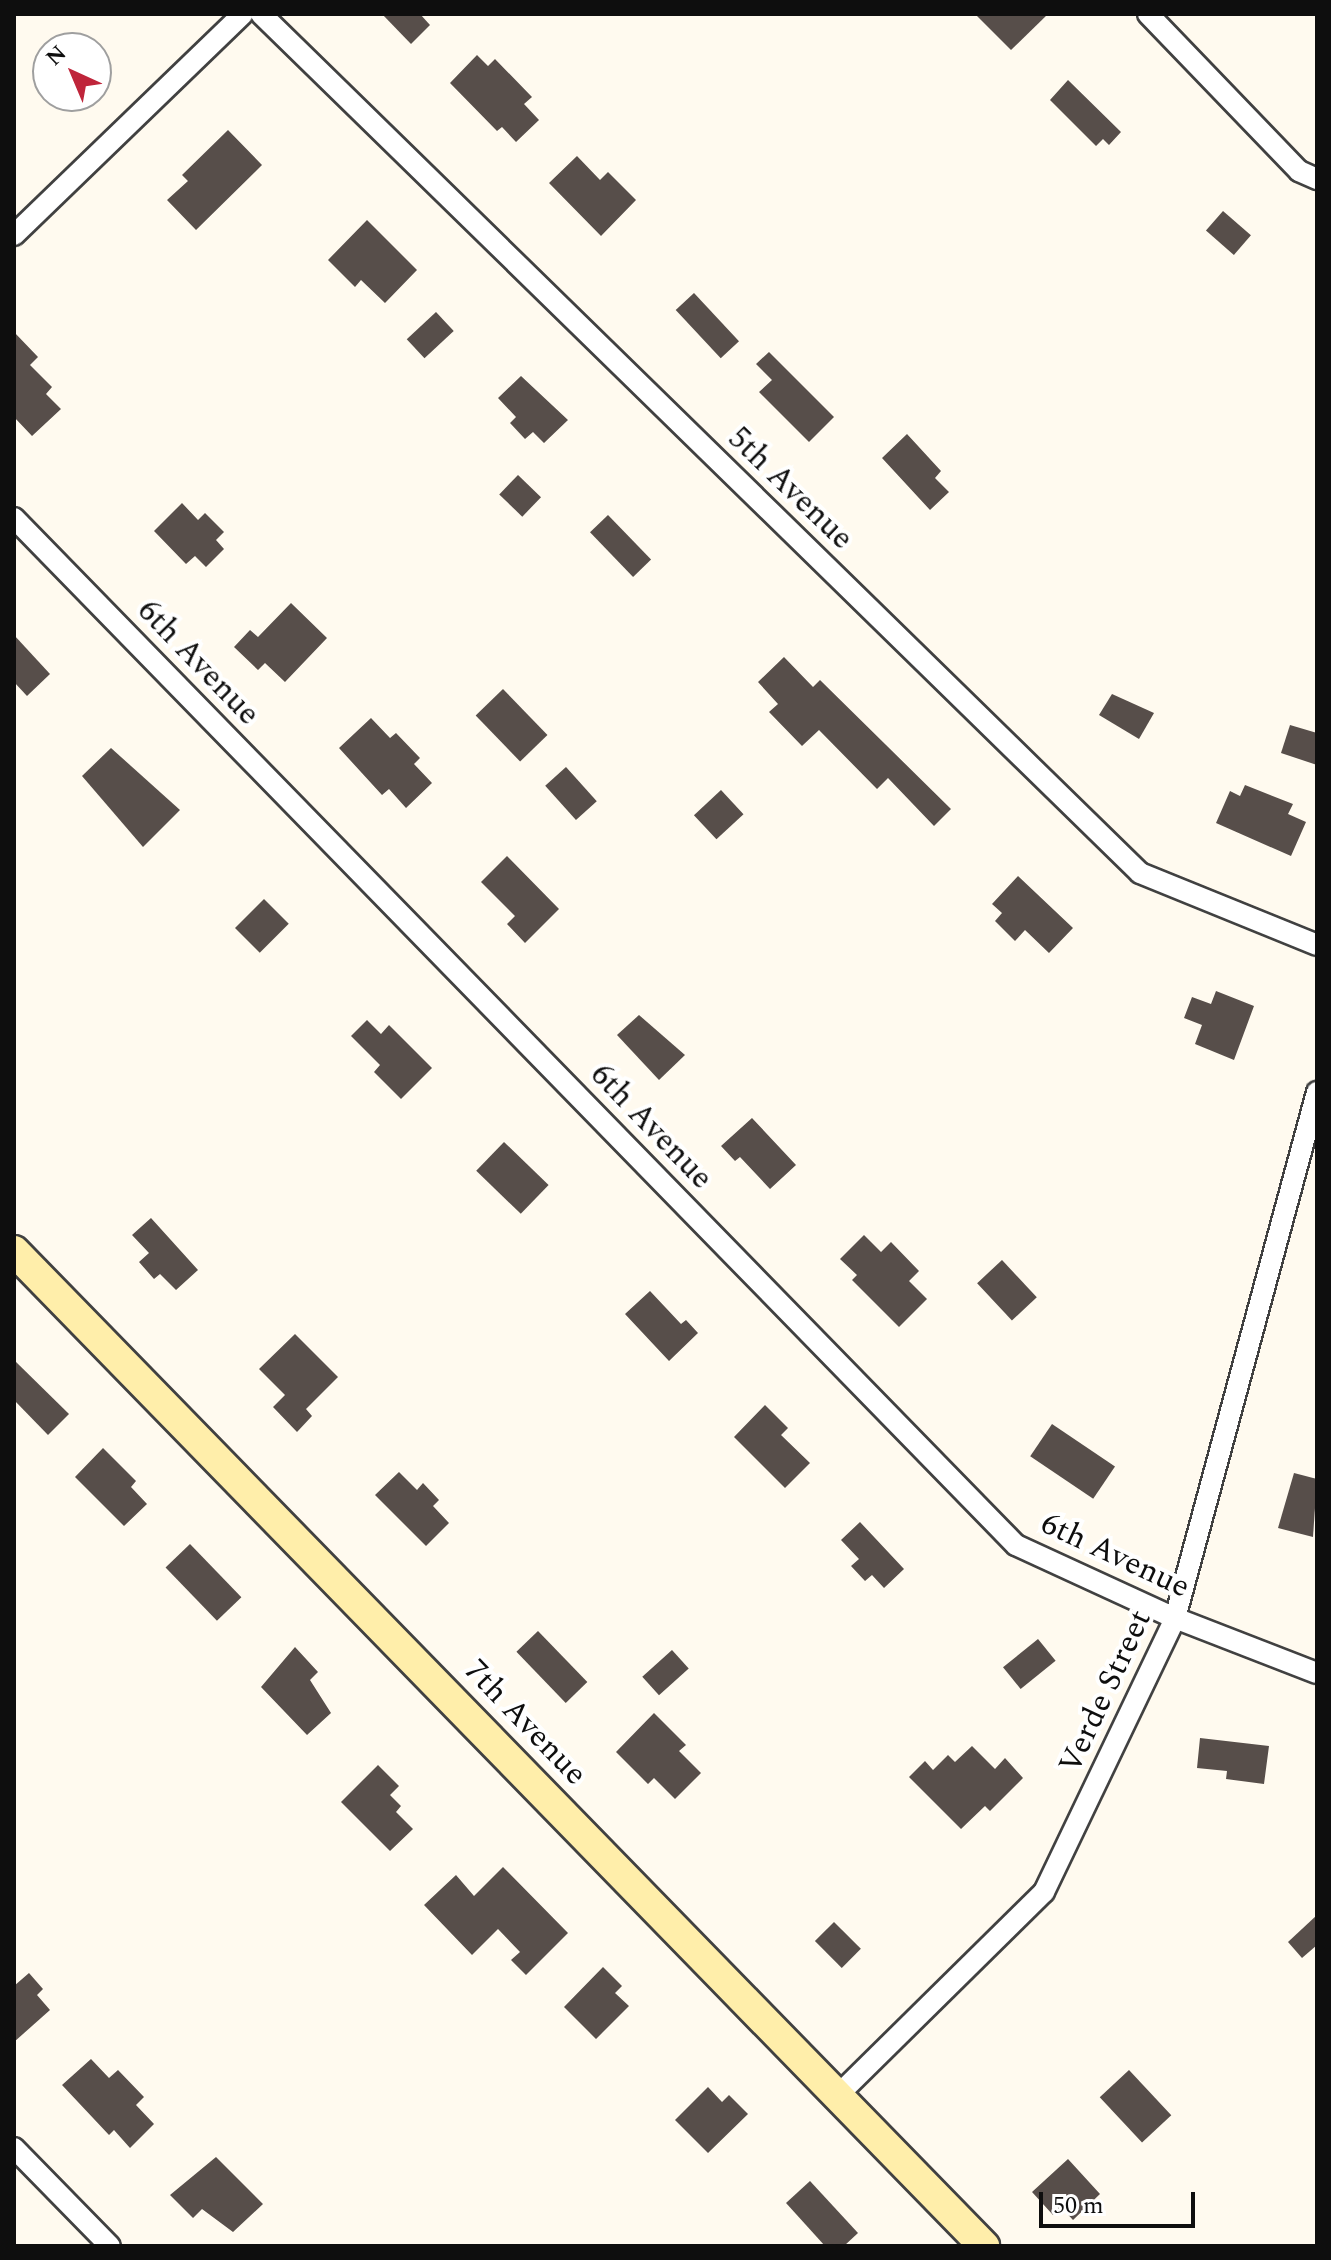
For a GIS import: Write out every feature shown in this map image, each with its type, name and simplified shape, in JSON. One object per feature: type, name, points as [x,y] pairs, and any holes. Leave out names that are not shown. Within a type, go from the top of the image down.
[{"type":"street","points":[[14,235],[243,14]]},
{"type":"street","name":"5th Avenue","points":[[261,14],[1140,873],[1317,945]]},
{"type":"street","points":[[1148,14],[1299,171],[1317,179]]},
{"type":"street","name":"6th Avenue","points":[[14,518],[1016,1545],[1175,1618],[1317,1673]]},
{"type":"street","name":"Verde Street","points":[[838,2095],[1044,1892],[1175,1618],[1317,1092]]},
{"type":"street","name":"7th Avenue","points":[[14,1251],[984,2246]]},
{"type":"street","points":[[14,2148],[110,2246]]},
{"type":"building","points":[[382,14],[420,14],[430,25],[411,44]]},
{"type":"building","points":[[975,14],[1048,14],[1011,50]]},
{"type":"building","points":[[477,55],[488,66],[495,59],[532,97],[524,104],[539,120],[516,142],[502,127],[497,131],[450,83]]},
{"type":"building","points":[[1068,80],[1121,132],[1109,145],[1103,139],[1096,146],[1050,100]]},
{"type":"building","points":[[228,130],[262,165],[196,230],[167,200],[188,181],[182,175]]},
{"type":"building","points":[[577,156],[600,180],[608,172],[636,200],[601,236],[549,183]]},
{"type":"building","points":[[1223,211],[1251,235],[1234,255],[1206,231]]},
{"type":"building","points":[[367,220],[417,270],[385,303],[361,280],[355,287],[328,260]]},
{"type":"building","points":[[694,293],[739,341],[721,358],[676,310]]},
{"type":"building","points":[[436,312],[454,331],[424,358],[407,339]]},
{"type":"building","points":[[14,332],[38,357],[30,365],[52,387],[46,394],[61,409],[32,436],[14,417]]},
{"type":"building","points":[[769,352],[834,417],[809,442],[759,392],[772,380],[756,364]]},
{"type":"building","points":[[521,376],[568,420],[544,443],[533,432],[525,439],[510,423],[516,417],[498,398]]},
{"type":"building","points":[[907,434],[941,471],[935,478],[949,492],[930,510],[882,458]]},
{"type":"building","points":[[518,475],[541,497],[522,517],[499,494]]},
{"type":"building","points":[[182,503],[198,520],[205,513],[224,532],[216,540],[224,549],[206,567],[195,556],[186,564],[154,531]]},
{"type":"building","points":[[608,515],[651,560],[633,577],[590,532]]},
{"type":"building","points":[[291,603],[327,638],[285,682],[265,663],[258,670],[234,647],[250,630],[258,637]]},
{"type":"building","points":[[14,635],[50,674],[27,696],[14,682]]},
{"type":"building","points":[[784,657],[813,687],[820,680],[951,809],[934,826],[888,778],[877,789],[819,730],[802,746],[769,712],[778,704],[758,682]]},
{"type":"building","points":[[503,689],[547,735],[520,761],[476,715]]},
{"type":"building","points":[[1112,694],[1154,713],[1139,739],[1099,715]]},
{"type":"building","points":[[371,718],[390,738],[396,733],[420,758],[414,764],[432,783],[406,808],[389,789],[382,795],[339,748]]},
{"type":"building","points":[[1290,725],[1317,733],[1317,765],[1281,753]]},
{"type":"building","points":[[111,748],[180,810],[143,847],[82,776]]},
{"type":"building","points":[[566,767],[597,801],[576,820],[545,786]]},
{"type":"building","points":[[1245,785],[1293,804],[1288,814],[1306,822],[1291,856],[1216,823],[1230,791],[1240,796]]},
{"type":"building","points":[[721,790],[744,814],[716,839],[694,815]]},
{"type":"building","points":[[507,856],[559,909],[525,943],[507,924],[515,916],[481,882]]},
{"type":"building","points":[[1018,876],[1073,928],[1049,953],[1025,930],[1015,941],[995,921],[1002,913],[992,904]]},
{"type":"building","points":[[264,899],[289,924],[260,953],[235,928]]},
{"type":"building","points":[[1216,991],[1254,1006],[1234,1060],[1195,1044],[1202,1025],[1184,1018],[1192,997],[1211,1004]]},
{"type":"building","points":[[639,1015],[685,1055],[659,1080],[617,1035]]},
{"type":"building","points":[[367,1020],[381,1034],[389,1025],[432,1068],[401,1099],[374,1072],[380,1065],[351,1036]]},
{"type":"building","points":[[752,1118],[796,1165],[770,1189],[740,1157],[735,1161],[721,1146]]},
{"type":"building","points":[[504,1142],[549,1185],[521,1214],[476,1171]]},
{"type":"building","points":[[151,1218],[198,1270],[176,1290],[160,1274],[154,1279],[139,1262],[149,1253],[132,1235]]},
{"type":"building","points":[[864,1235],[881,1252],[891,1242],[919,1271],[909,1281],[927,1299],[899,1327],[852,1280],[857,1275],[840,1259]]},
{"type":"building","points":[[1002,1260],[1037,1297],[1012,1320],[977,1283]]},
{"type":"building","points":[[650,1291],[681,1324],[686,1320],[698,1333],[669,1361],[625,1314]]},
{"type":"building","points":[[295,1334],[338,1377],[306,1409],[312,1416],[297,1432],[273,1407],[285,1395],[259,1369]]},
{"type":"building","points":[[14,1360],[69,1414],[48,1435],[14,1400]]},
{"type":"building","points":[[765,1405],[788,1428],[781,1435],[810,1463],[785,1488],[734,1437]]},
{"type":"building","points":[[1052,1424],[1115,1466],[1093,1499],[1030,1456]]},
{"type":"building","points":[[103,1448],[136,1481],[131,1487],[147,1504],[124,1526],[75,1477]]},
{"type":"building","points":[[399,1472],[417,1490],[423,1483],[439,1500],[433,1506],[449,1523],[426,1546],[375,1495]]},
{"type":"building","points":[[1294,1473],[1317,1479],[1313,1537],[1278,1528]]},
{"type":"building","points":[[860,1522],[904,1569],[884,1588],[872,1575],[865,1581],[851,1566],[859,1559],[841,1540]]},
{"type":"building","points":[[190,1544],[241,1597],[217,1621],[166,1568]]},
{"type":"building","points":[[538,1631],[587,1682],[566,1703],[516,1652]]},
{"type":"building","points":[[1038,1639],[1056,1661],[1021,1689],[1003,1667]]},
{"type":"building","points":[[295,1647],[318,1672],[310,1680],[331,1713],[307,1735],[261,1687]]},
{"type":"building","points":[[672,1650],[689,1669],[659,1695],[642,1677]]},
{"type":"building","points":[[654,1713],[686,1745],[679,1751],[701,1773],[675,1799],[654,1778],[648,1784],[616,1752]]},
{"type":"building","points":[[1200,1738],[1269,1746],[1264,1784],[1226,1779],[1227,1771],[1197,1768]]},
{"type":"building","points":[[972,1746],[995,1769],[1005,1758],[1023,1778],[990,1811],[985,1806],[961,1829],[909,1777],[925,1761],[933,1770],[948,1755],[955,1762]]},
{"type":"building","points":[[378,1765],[399,1786],[390,1795],[401,1806],[396,1812],[413,1829],[390,1851],[341,1802]]},
{"type":"building","points":[[503,1867],[568,1933],[526,1975],[511,1960],[520,1952],[498,1929],[472,1955],[424,1905],[456,1875],[474,1896]]},
{"type":"building","points":[[1317,1915],[1317,1945],[1302,1958],[1288,1942]]},
{"type":"building","points":[[834,1922],[861,1949],[842,1968],[815,1941]]},
{"type":"building","points":[[603,1967],[622,1986],[615,1993],[629,2006],[596,2039],[564,2007]]},
{"type":"building","points":[[29,1973],[43,1989],[37,1995],[50,2010],[14,2042],[14,1986]]},
{"type":"building","points":[[91,2059],[109,2078],[118,2070],[144,2097],[136,2105],[154,2124],[130,2148],[114,2130],[109,2135],[62,2085]]},
{"type":"building","points":[[1129,2070],[1171,2115],[1142,2143],[1100,2097]]},
{"type":"building","points":[[708,2087],[722,2102],[729,2095],[748,2114],[708,2153],[675,2120]]},
{"type":"building","points":[[216,2157],[263,2204],[233,2232],[202,2209],[193,2218],[170,2195]]},
{"type":"building","points":[[1068,2159],[1100,2194],[1073,2220],[1061,2207],[1053,2215],[1032,2192]]},
{"type":"building","points":[[810,2181],[858,2233],[844,2246],[825,2246],[786,2203]]}]
